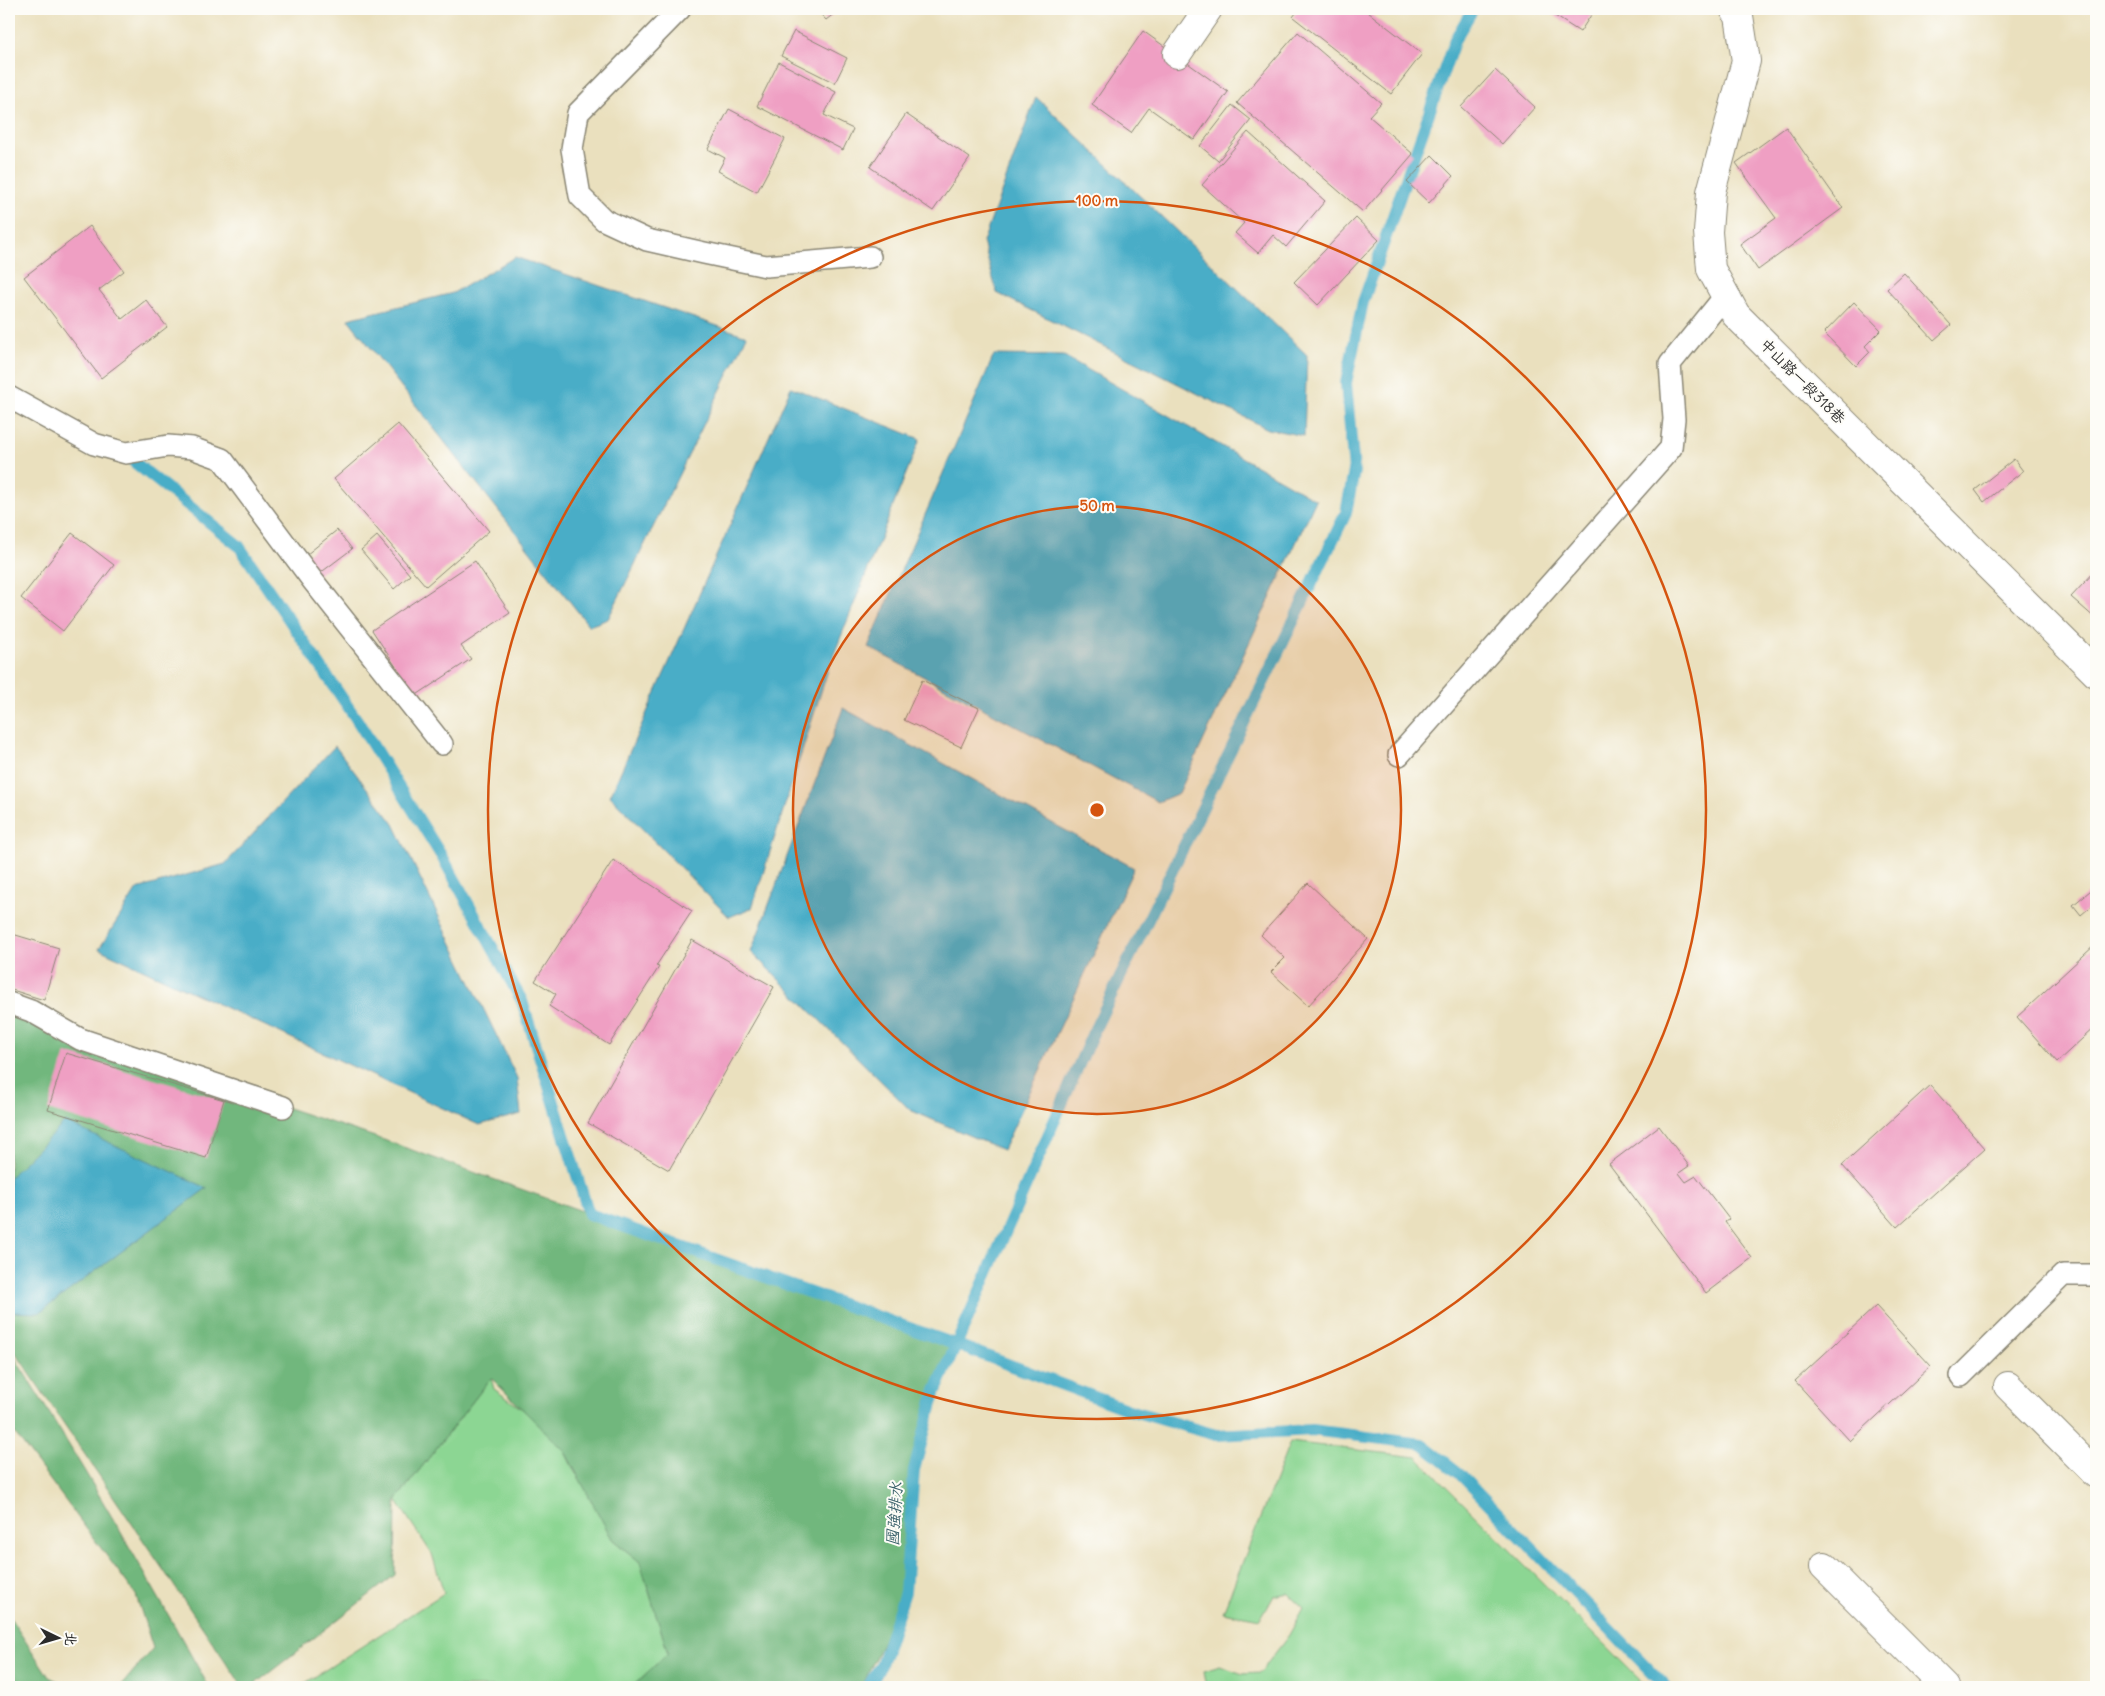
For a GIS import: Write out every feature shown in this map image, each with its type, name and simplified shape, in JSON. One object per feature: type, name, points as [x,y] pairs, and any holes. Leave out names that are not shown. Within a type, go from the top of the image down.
[{"type":"street","points":[[1176,54],[1208,9]]},
{"type":"street","name":"中山路一段318巷","points":[[1734,9],[1739,16],[1746,61],[1711,192],[1708,232],[1710,269],[1736,315],[2096,673]]},
{"type":"street","points":[[2008,1386],[2096,1474]]},
{"type":"street","points":[[1824,1566],[1945,1687]]},
{"type":"lane","points":[[680,9],[578,113],[572,149],[580,196],[604,220],[648,240],[704,253],[766,266],[870,257]]},
{"type":"lane","points":[[1399,755],[1671,448],[1674,419],[1670,364],[1725,296]]},
{"type":"lane","points":[[9,398],[94,444],[126,453],[168,446],[192,448],[222,459],[313,581],[442,744]]},
{"type":"lane","points":[[9,1003],[31,1011],[80,1039],[283,1107]]},
{"type":"lane","points":[[1962,1376],[2063,1275],[2096,1275]]},
{"type":"green space","points":[[9,1004],[113,1050],[381,1139],[957,1345],[914,1470],[905,1592],[862,1687],[632,1687],[668,1653],[640,1562],[612,1539],[564,1450],[491,1378],[396,1500],[395,1575],[251,1687],[243,1687],[9,1343]]},
{"type":"green space","points":[[9,1349],[112,1516],[209,1687],[120,1687],[153,1648],[136,1595],[11,1428],[9,1429]]},
{"type":"green space","points":[[491,1378],[494,1389],[532,1416],[564,1450],[576,1474],[598,1497],[612,1539],[640,1562],[668,1653],[632,1687],[299,1687],[444,1593],[432,1554],[396,1500]]},
{"type":"green space","points":[[1290,1442],[1417,1457],[1647,1687],[1207,1687],[1204,1671],[1220,1666],[1243,1674],[1260,1673],[1289,1635],[1304,1608],[1288,1593],[1274,1596],[1260,1619],[1223,1612]]},
{"type":"green space","points":[[9,1616],[49,1677],[71,1687],[9,1687]]},
{"type":"water","points":[[1036,97],[1307,355],[1304,436],[1268,429],[997,293],[983,242]]},
{"type":"water","points":[[515,257],[747,336],[608,619],[589,626],[348,319],[453,293]]},
{"type":"water","points":[[994,355],[1064,356],[1316,500],[1179,793],[1158,802],[868,647]]},
{"type":"water","points":[[791,387],[920,439],[830,664],[752,908],[729,917],[610,796]]},
{"type":"water","points":[[843,708],[1134,868],[1003,1150],[910,1110],[751,952]]},
{"type":"water","points":[[335,746],[394,824],[517,1078],[521,1114],[479,1125],[99,949],[137,889],[225,864]]},
{"type":"water","points":[[65,1122],[207,1188],[39,1313],[9,1312],[9,1178]]},
{"type":"building","points":[[816,9],[840,9],[826,20]]},
{"type":"building","points":[[1299,9],[1364,9],[1422,54],[1391,94],[1293,17]]},
{"type":"building","points":[[1544,9],[1595,9],[1580,32]]},
{"type":"building","points":[[794,31],[847,58],[835,83],[781,56]]},
{"type":"building","points":[[1143,31],[1228,92],[1194,140],[1149,108],[1131,133],[1092,105]]},
{"type":"building","points":[[1298,32],[1381,103],[1369,116],[1413,154],[1363,212],[1237,103]]},
{"type":"building","points":[[779,62],[836,92],[824,115],[853,129],[843,150],[757,106]]},
{"type":"building","points":[[1495,70],[1535,107],[1502,144],[1461,107]]},
{"type":"building","points":[[1232,105],[1251,120],[1218,161],[1200,146]]},
{"type":"building","points":[[729,109],[785,139],[757,192],[718,171],[725,158],[708,149]]},
{"type":"building","points":[[906,114],[970,158],[933,211],[870,167]]},
{"type":"building","points":[[1786,127],[1843,208],[1758,270],[1740,244],[1776,218],[1736,163]]},
{"type":"building","points":[[1248,132],[1325,201],[1286,247],[1273,235],[1258,253],[1235,233],[1244,223],[1202,185]]},
{"type":"building","points":[[1432,155],[1453,176],[1429,203],[1407,182]]},
{"type":"building","points":[[1356,218],[1379,240],[1318,305],[1294,282]]},
{"type":"building","points":[[90,226],[124,271],[99,290],[122,319],[146,300],[167,327],[101,378],[24,277]]},
{"type":"building","points":[[1904,273],[1951,325],[1934,340],[1887,289]]},
{"type":"building","points":[[1854,302],[1881,330],[1865,346],[1870,352],[1856,366],[1824,333]]},
{"type":"building","points":[[398,424],[489,531],[426,586],[334,479]]},
{"type":"building","points":[[2014,459],[2023,471],[1984,502],[1975,490]]},
{"type":"building","points":[[337,530],[352,549],[315,577],[301,559]]},
{"type":"building","points":[[72,533],[114,565],[63,631],[21,598]]},
{"type":"building","points":[[377,536],[410,575],[394,589],[361,550]]},
{"type":"building","points":[[475,561],[510,613],[461,646],[471,659],[415,696],[372,630]]},
{"type":"building","points":[[2096,570],[2096,619],[2071,597]]},
{"type":"building","points":[[922,680],[979,708],[961,747],[904,720]]},
{"type":"building","points":[[613,860],[692,911],[656,966],[659,967],[609,1045],[549,1006],[556,994],[535,981]]},
{"type":"building","points":[[1308,883],[1368,939],[1308,1006],[1271,972],[1285,958],[1261,935]]},
{"type":"building","points":[[2096,886],[2096,902],[2081,915],[2073,905]]},
{"type":"building","points":[[9,933],[59,948],[44,1000],[9,989]]},
{"type":"building","points":[[692,940],[774,987],[669,1170],[588,1123]]},
{"type":"building","points":[[2096,944],[2096,1026],[2057,1062],[2017,1017]]},
{"type":"building","points":[[66,1053],[224,1100],[206,1158],[48,1110]]},
{"type":"building","points":[[1930,1085],[1985,1148],[1897,1227],[1842,1165]]},
{"type":"building","points":[[1659,1126],[1689,1166],[1679,1173],[1686,1182],[1696,1176],[1729,1219],[1725,1222],[1752,1258],[1706,1293],[1609,1164]]},
{"type":"building","points":[[1876,1306],[1931,1366],[1850,1441],[1795,1381]]},
{"type":"waterway","name":"國強排水","points":[[868,1687],[881,1665],[905,1592],[914,1470],[935,1393],[1092,1035],[1346,513],[1354,471],[1346,383],[1363,302],[1455,39],[1473,9]]},
{"type":"waterway","points":[[134,462],[239,546],[357,720],[444,860],[522,1001],[589,1214],[957,1345],[1129,1410],[1216,1435],[1312,1430],[1422,1444],[1459,1473],[1666,1687]]}]
